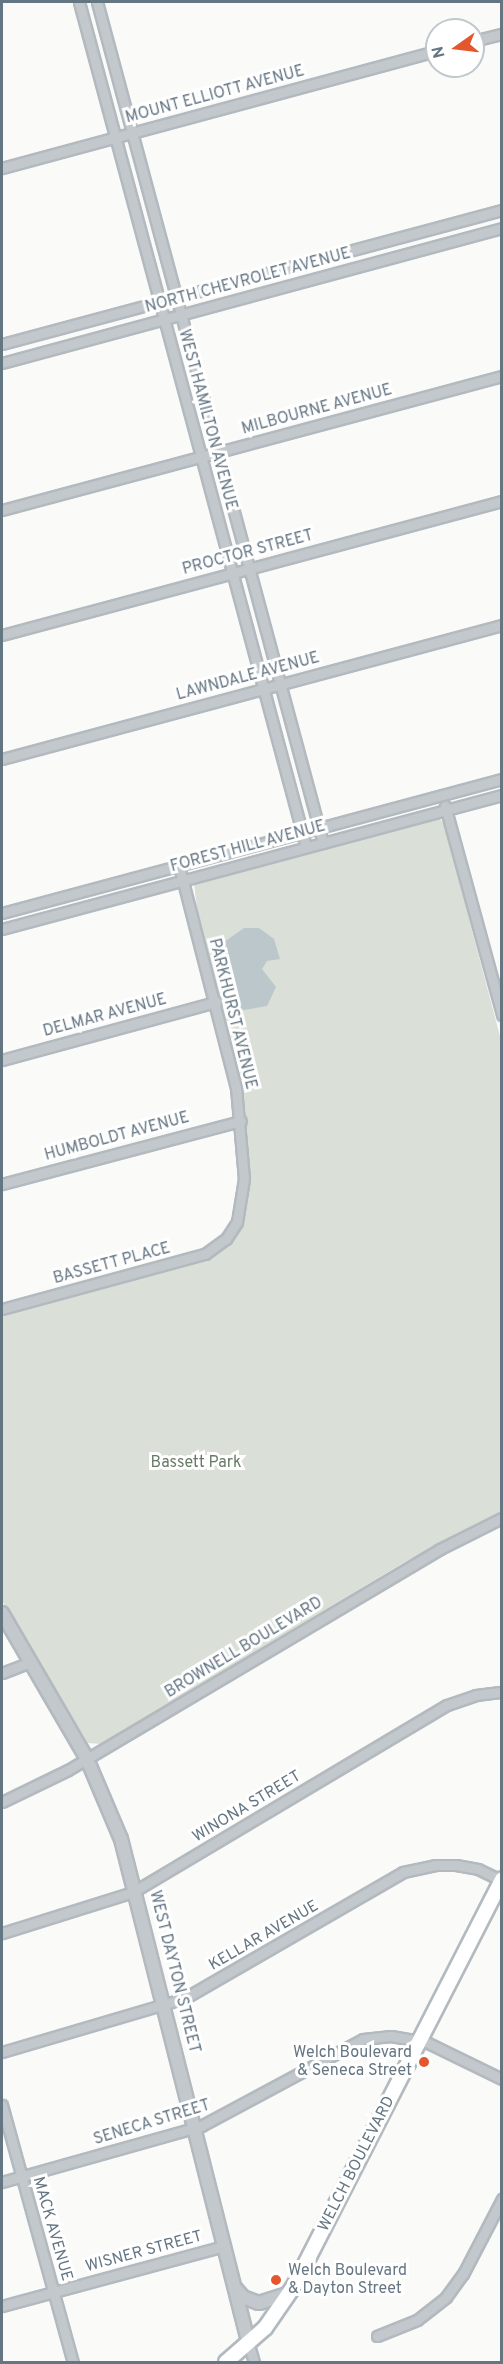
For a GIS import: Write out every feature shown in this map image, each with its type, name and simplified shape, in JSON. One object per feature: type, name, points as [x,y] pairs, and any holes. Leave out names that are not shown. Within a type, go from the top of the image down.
[{"type":"main road","name":"WELCH BOULEVARD","points":[[226,2362],[249,2345],[292,2290],[501,1880]]},
{"type":"street","name":"WEST HAMILTON AVENUE","points":[[78,2],[306,847]]},
{"type":"street","name":"WEST HAMILTON AVENUE","points":[[97,2],[323,843]]},
{"type":"street","points":[[485,38],[501,34]]},
{"type":"street","name":"MOUNT ELLIOTT AVENUE","points":[[2,168],[425,54]]},
{"type":"street","name":"NORTH CHEVROLET AVENUE","points":[[2,344],[501,210]]},
{"type":"street","name":"NORTH CHEVROLET AVENUE","points":[[2,363],[501,228]]},
{"type":"street","points":[[391,240],[395,256]]},
{"type":"street","name":"MILBOURNE AVENUE","points":[[2,510],[501,376]]},
{"type":"street","name":"PROCTOR STREET","points":[[2,635],[501,501]]},
{"type":"street","name":"LAWNDALE AVENUE","points":[[2,759],[501,625]]},
{"type":"street","name":"FOREST HILL AVENUE","points":[[2,913],[501,779]]},
{"type":"street","points":[[442,795],[501,1015]]},
{"type":"street","name":"FOREST HILL AVENUE","points":[[4,929],[501,795]]},
{"type":"street","name":"PARKHURST AVENUE","points":[[179,866],[216,1002],[241,1120],[243,1199],[237,1222],[226,1239]]},
{"type":"street","points":[[2,913],[4,929]]},
{"type":"street","name":"DELMAR AVENUE","points":[[2,1060],[216,1002]]},
{"type":"street","name":"HUMBOLDT AVENUE","points":[[2,1184],[241,1120]]},
{"type":"street","name":"BASSETT PLACE","points":[[2,1309],[190,1259],[210,1252],[226,1239]]},
{"type":"street","name":"BROWNELL BOULEVARD","points":[[2,1802],[87,1759],[440,1549],[501,1518]]},
{"type":"street","name":"WEST DAYTON STREET","points":[[2,1613],[87,1759],[115,1821],[137,1890],[254,2362]]},
{"type":"street","points":[[2,1673],[31,1662]]},
{"type":"street","name":"WINONA STREET","points":[[2,1933],[137,1890],[447,1705],[476,1695],[501,1692]]},
{"type":"street","name":"KELLAR AVENUE","points":[[2,2052],[165,2006],[227,1976],[403,1872],[435,1864],[456,1865],[478,1869],[501,1880]]},
{"type":"street","name":"SENECA STREET","points":[[2,2182],[195,2128],[245,2105],[347,2044],[381,2036],[420,2041],[501,2079]]},
{"type":"street","name":"MACK AVENUE","points":[[2,2104],[73,2362]]},
{"type":"street","points":[[377,2336],[417,2320],[446,2297],[463,2274],[501,2199]]},
{"type":"street","name":"WISNER STREET","points":[[2,2306],[224,2246]]},
{"type":"street","points":[[234,2282],[243,2297],[258,2303],[276,2300],[292,2290]]},
{"type":"green space","name":"Bassett Park","points":[[431,819],[440,819],[444,824],[501,1040],[501,1513],[403,1563],[101,1744],[88,1743],[2,1601],[2,1316],[207,1261],[228,1246],[242,1225],[250,1183],[244,1099],[198,915],[194,884]]},
{"type":"shaded area","points":[[244,928],[259,928],[274,939],[280,959],[267,961],[262,969],[276,987],[267,1006],[238,1011],[229,1003],[214,955],[217,947]]},
{"type":"place","name":"Welch Boulevard & Seneca Street","points":[[424,2062]]},
{"type":"place","name":"Welch Boulevard & Dayton Street","points":[[276,2280]]}]
